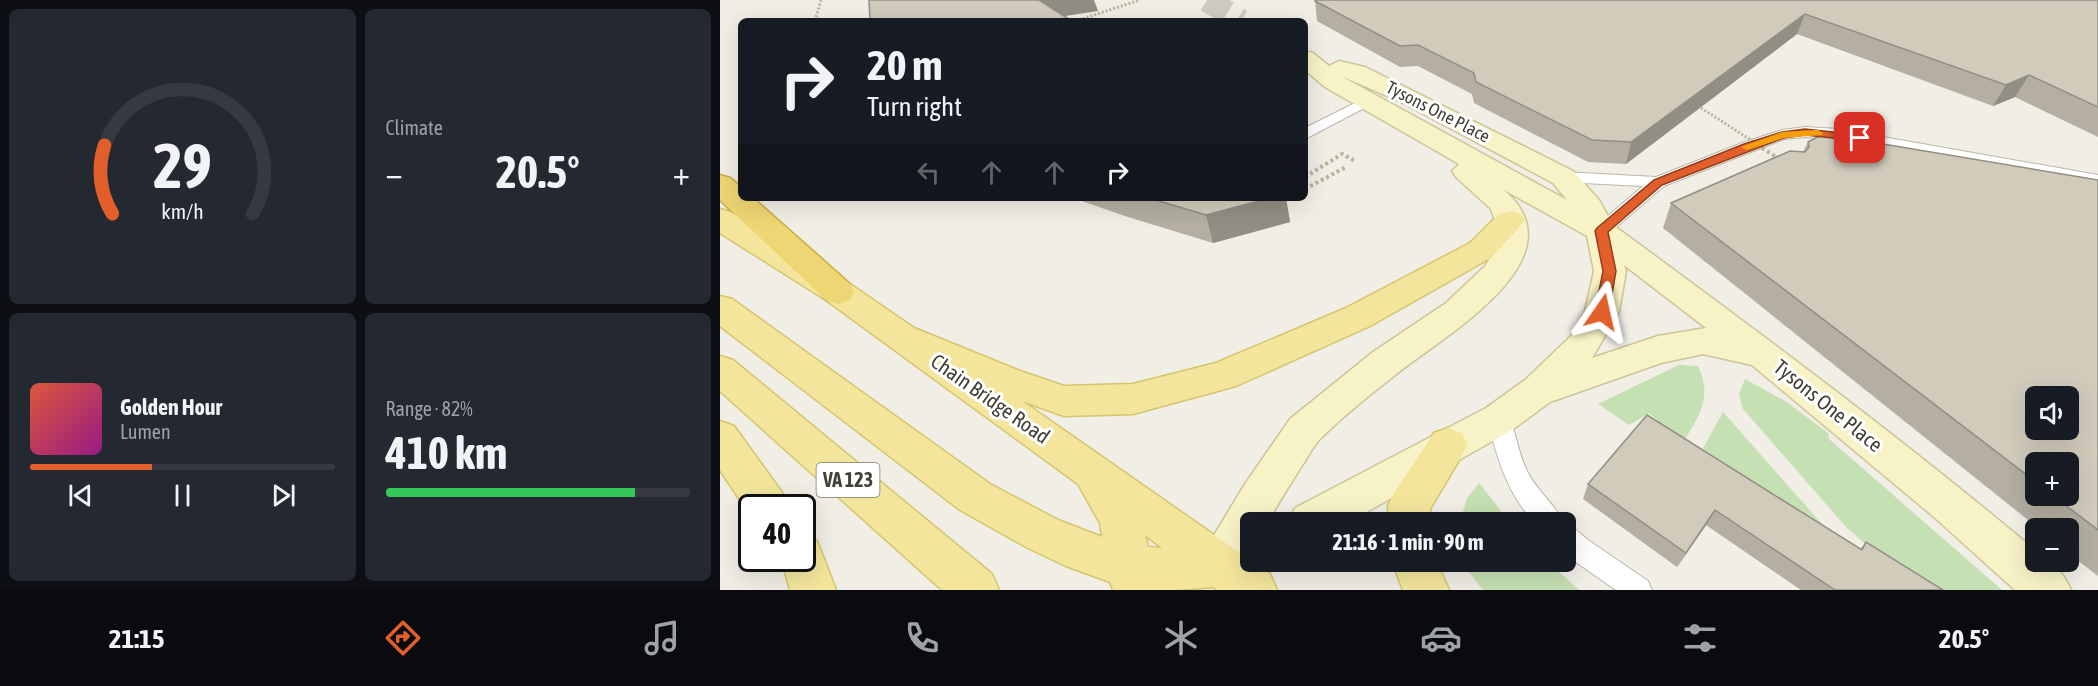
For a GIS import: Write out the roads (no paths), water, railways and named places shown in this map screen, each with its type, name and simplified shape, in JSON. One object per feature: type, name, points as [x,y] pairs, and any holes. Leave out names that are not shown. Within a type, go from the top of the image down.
[{"type":"highway","points":[[720,184],[738,200]]},
{"type":"highway","points":[[739,201],[838,292]]},
{"type":"main road","name":"Chain Bridge Road","points":[[720,219],[838,292],[1236,574]]},
{"type":"main road","points":[[902,337],[1007,381],[1064,401],[1133,399],[1222,376],[1358,317],[1481,250],[1510,221]]},
{"type":"main road","points":[[720,308],[975,497],[1043,534],[1081,551],[1132,579],[1159,570],[1236,574]]},
{"type":"main road","name":"VA 123","points":[[720,370],[976,590]]},
{"type":"main road","points":[[720,438],[759,494]]},
{"type":"main road","points":[[1409,512],[1409,506],[1448,445]]},
{"type":"main road","points":[[1090,470],[1120,518],[1132,579]]},
{"type":"main road","points":[[807,572],[813,590]]},
{"type":"main road","points":[[1419,572],[1426,590]]},
{"type":"street","name":"Tysons One Place","points":[[1309,61],[1334,82],[1375,106],[1601,231],[1766,356],[1940,496],[2048,590]]},
{"type":"street","name":"Tysons One Place","points":[[1309,61],[1357,72],[1563,177],[1588,207],[1601,231]]},
{"type":"street","points":[[1236,574],[1260,497],[1304,430],[1386,362],[1458,312],[1497,274],[1513,245],[1510,221],[1504,205],[1478,179],[1375,106]]},
{"type":"street","points":[[1328,512],[1499,419],[1538,391],[1583,345],[1602,312],[1610,271],[1601,231]]},
{"type":"street","points":[[1538,391],[1658,350],[1702,341],[1766,356]]},
{"type":"lane","points":[[1308,133],[1375,106]]},
{"type":"lane","points":[[1601,231],[1658,182],[1748,146],[1782,135],[1805,132],[1838,134],[2098,180]]},
{"type":"lane","points":[[1748,146],[1764,156]]},
{"type":"lane","points":[[1563,177],[1658,182]]},
{"type":"lane","points":[[1499,419],[1506,455],[1531,504],[1539,512]]},
{"type":"lane","points":[[1576,546],[1640,590]]},
{"type":"tunnel","points":[[1207,0],[1236,18]]}]
